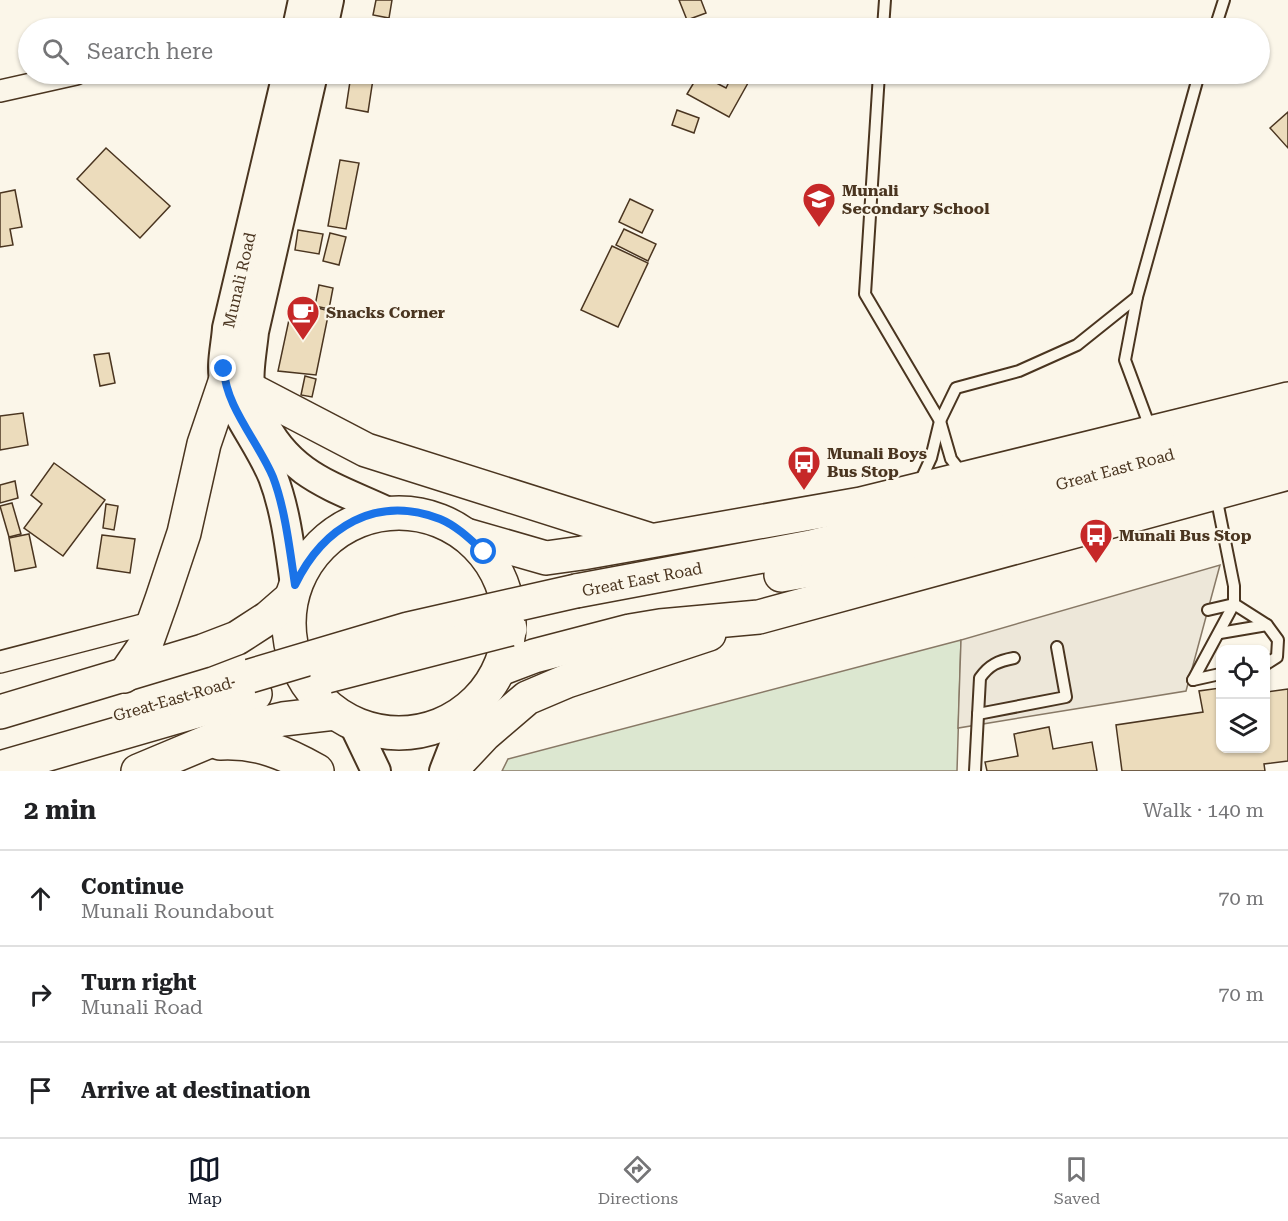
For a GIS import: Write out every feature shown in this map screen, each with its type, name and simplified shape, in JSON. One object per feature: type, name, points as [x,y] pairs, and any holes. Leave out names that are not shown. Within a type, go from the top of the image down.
[{"type":"main road","points":[[299,18],[303,0]]},
{"type":"main road","points":[[325,18],[329,0]]},
{"type":"main road","name":"Munali Road","points":[[284,84],[227,328],[233,380],[242,420],[273,477],[286,529],[293,591]]},
{"type":"main road","name":"Munali Road","points":[[233,380],[250,372],[254,332],[311,84]]},
{"type":"main road","points":[[124,676],[146,644],[184,533],[204,444],[233,380],[366,450],[651,540]]},
{"type":"main road","name":"Munali Road","points":[[233,380],[251,397],[269,434],[295,465],[330,485],[386,511]]},
{"type":"main road","name":"Great East Road","points":[[466,535],[546,558],[861,504],[1288,399]]},
{"type":"main road","name":"Great East Road","points":[[579,601],[944,514],[1288,422]]},
{"type":"main road","name":"Great East Road","points":[[0,768],[252,685],[408,629],[579,601],[828,567],[1036,518],[1288,448]]},
{"type":"main road","points":[[450,771],[485,734],[527,699],[567,681],[759,617],[1288,473]]},
{"type":"main road","points":[[386,511],[415,511],[442,519],[466,535],[484,552],[498,573],[505,596],[508,621],[506,645],[500,669],[486,691],[468,710],[447,724],[424,732],[400,735],[375,732],[344,718],[316,695],[298,666],[292,650],[288,624],[293,591],[305,564],[316,550],[340,528],[362,517],[386,511]]},
{"type":"main road","points":[[0,712],[124,676],[237,638],[268,618],[293,591]]},
{"type":"main road","points":[[500,669],[534,656],[630,631],[759,617]]},
{"type":"main road","name":"Great East Road","points":[[0,749],[252,685]]},
{"type":"main road","points":[[444,771],[468,710]]},
{"type":"main road","points":[[138,771],[236,730],[263,723],[344,718]]},
{"type":"main road","points":[[344,718],[376,771]]},
{"type":"main road","points":[[189,749],[222,743],[255,745],[288,754],[317,771]]},
{"type":"street","points":[[0,91],[31,84]]},
{"type":"street","points":[[0,663],[153,622]]},
{"type":"lane","points":[[884,18],[885,0]]},
{"type":"lane","points":[[1218,18],[1224,0]]},
{"type":"lane","points":[[878,84],[865,294],[940,421],[951,459],[966,478]]},
{"type":"lane","points":[[1152,433],[1125,360],[1137,297],[1196,84]]},
{"type":"lane","points":[[917,490],[931,458],[940,421],[956,388],[1019,371],[1077,345],[1137,297]]},
{"type":"lane","points":[[1216,493],[1234,586],[1234,604],[1208,656],[1193,680],[1216,675]]},
{"type":"lane","points":[[1208,610],[1234,604],[1267,625],[1278,640],[1277,657],[1270,661]]},
{"type":"lane","points":[[1220,633],[1267,625]]},
{"type":"lane","points":[[978,714],[1066,697],[1057,647]]},
{"type":"lane","points":[[1208,656],[1216,672]]},
{"type":"lane","points":[[975,771],[980,678],[987,668],[997,662],[1014,658]]},
{"type":"green space","points":[[961,640],[957,771],[502,771],[508,759]]},
{"type":"shaded area","points":[[1220,565],[1186,691],[958,728],[961,640]]},
{"type":"building","points":[[376,0],[392,0],[389,18],[373,15]]},
{"type":"building","points":[[679,0],[701,0],[706,13],[686,18]]},
{"type":"building","points":[[350,84],[372,84],[368,112],[346,108]]},
{"type":"building","points":[[693,84],[718,84],[726,88],[728,84],[747,84],[729,117],[687,94]]},
{"type":"building","points":[[677,110],[699,118],[694,133],[672,125]]},
{"type":"building","points":[[1288,112],[1288,148],[1270,128]]},
{"type":"building","points":[[106,148],[170,206],[140,238],[77,179]]},
{"type":"building","points":[[340,160],[359,163],[346,229],[328,226]]},
{"type":"building","points":[[15,190],[22,227],[10,229],[13,245],[0,247],[0,193]]},
{"type":"building","points":[[630,199],[653,210],[642,233],[619,222]]},
{"type":"building","points":[[624,229],[656,244],[648,261],[616,245]]},
{"type":"building","points":[[298,230],[323,234],[319,254],[295,250]]},
{"type":"building","points":[[330,233],[346,237],[339,265],[323,261]]},
{"type":"building","points":[[612,246],[648,263],[618,327],[581,310]]},
{"type":"building","points":[[319,285],[333,288],[329,309],[315,306]]},
{"type":"building","name":"Snacks Corner","points":[[293,301],[329,311],[316,375],[278,371]]},
{"type":"building","points":[[109,353],[115,383],[100,386],[94,355]]},
{"type":"building","points":[[305,376],[316,379],[312,397],[301,395]]},
{"type":"building","points":[[23,413],[28,445],[0,450],[0,416]]},
{"type":"building","points":[[54,463],[105,500],[63,556],[24,528],[42,504],[31,495]]},
{"type":"building","points":[[15,481],[18,498],[0,503],[0,485]]},
{"type":"building","points":[[12,503],[21,534],[9,537],[0,506]]},
{"type":"building","points":[[106,504],[118,506],[114,530],[103,528]]},
{"type":"building","points":[[29,534],[36,567],[15,571],[9,538]]},
{"type":"building","points":[[102,535],[135,539],[130,573],[97,568]]},
{"type":"building","points":[[1216,689],[1216,753],[1270,753],[1270,691],[1288,689],[1288,761],[1264,764],[1265,771],[1122,771],[1116,725],[1203,712],[1199,691]]},
{"type":"building","points":[[1049,727],[1053,749],[1092,742],[1097,771],[987,771],[985,762],[1018,756],[1014,734]]},
{"type":"place","name":"Munali Secondary School","points":[[819,228]]},
{"type":"place","name":"Snacks Corner","points":[[303,341]]},
{"type":"place","name":"Munali Boys Bus Stop","points":[[804,491]]},
{"type":"place","name":"Munali Bus Stop","points":[[1096,564]]},
{"type":"route","points":[[224,369],[225,382],[242,420],[273,477],[286,529],[295,585],[305,564],[322,543],[340,528],[362,517],[386,511],[415,511],[442,519],[466,535],[484,552]]}]
